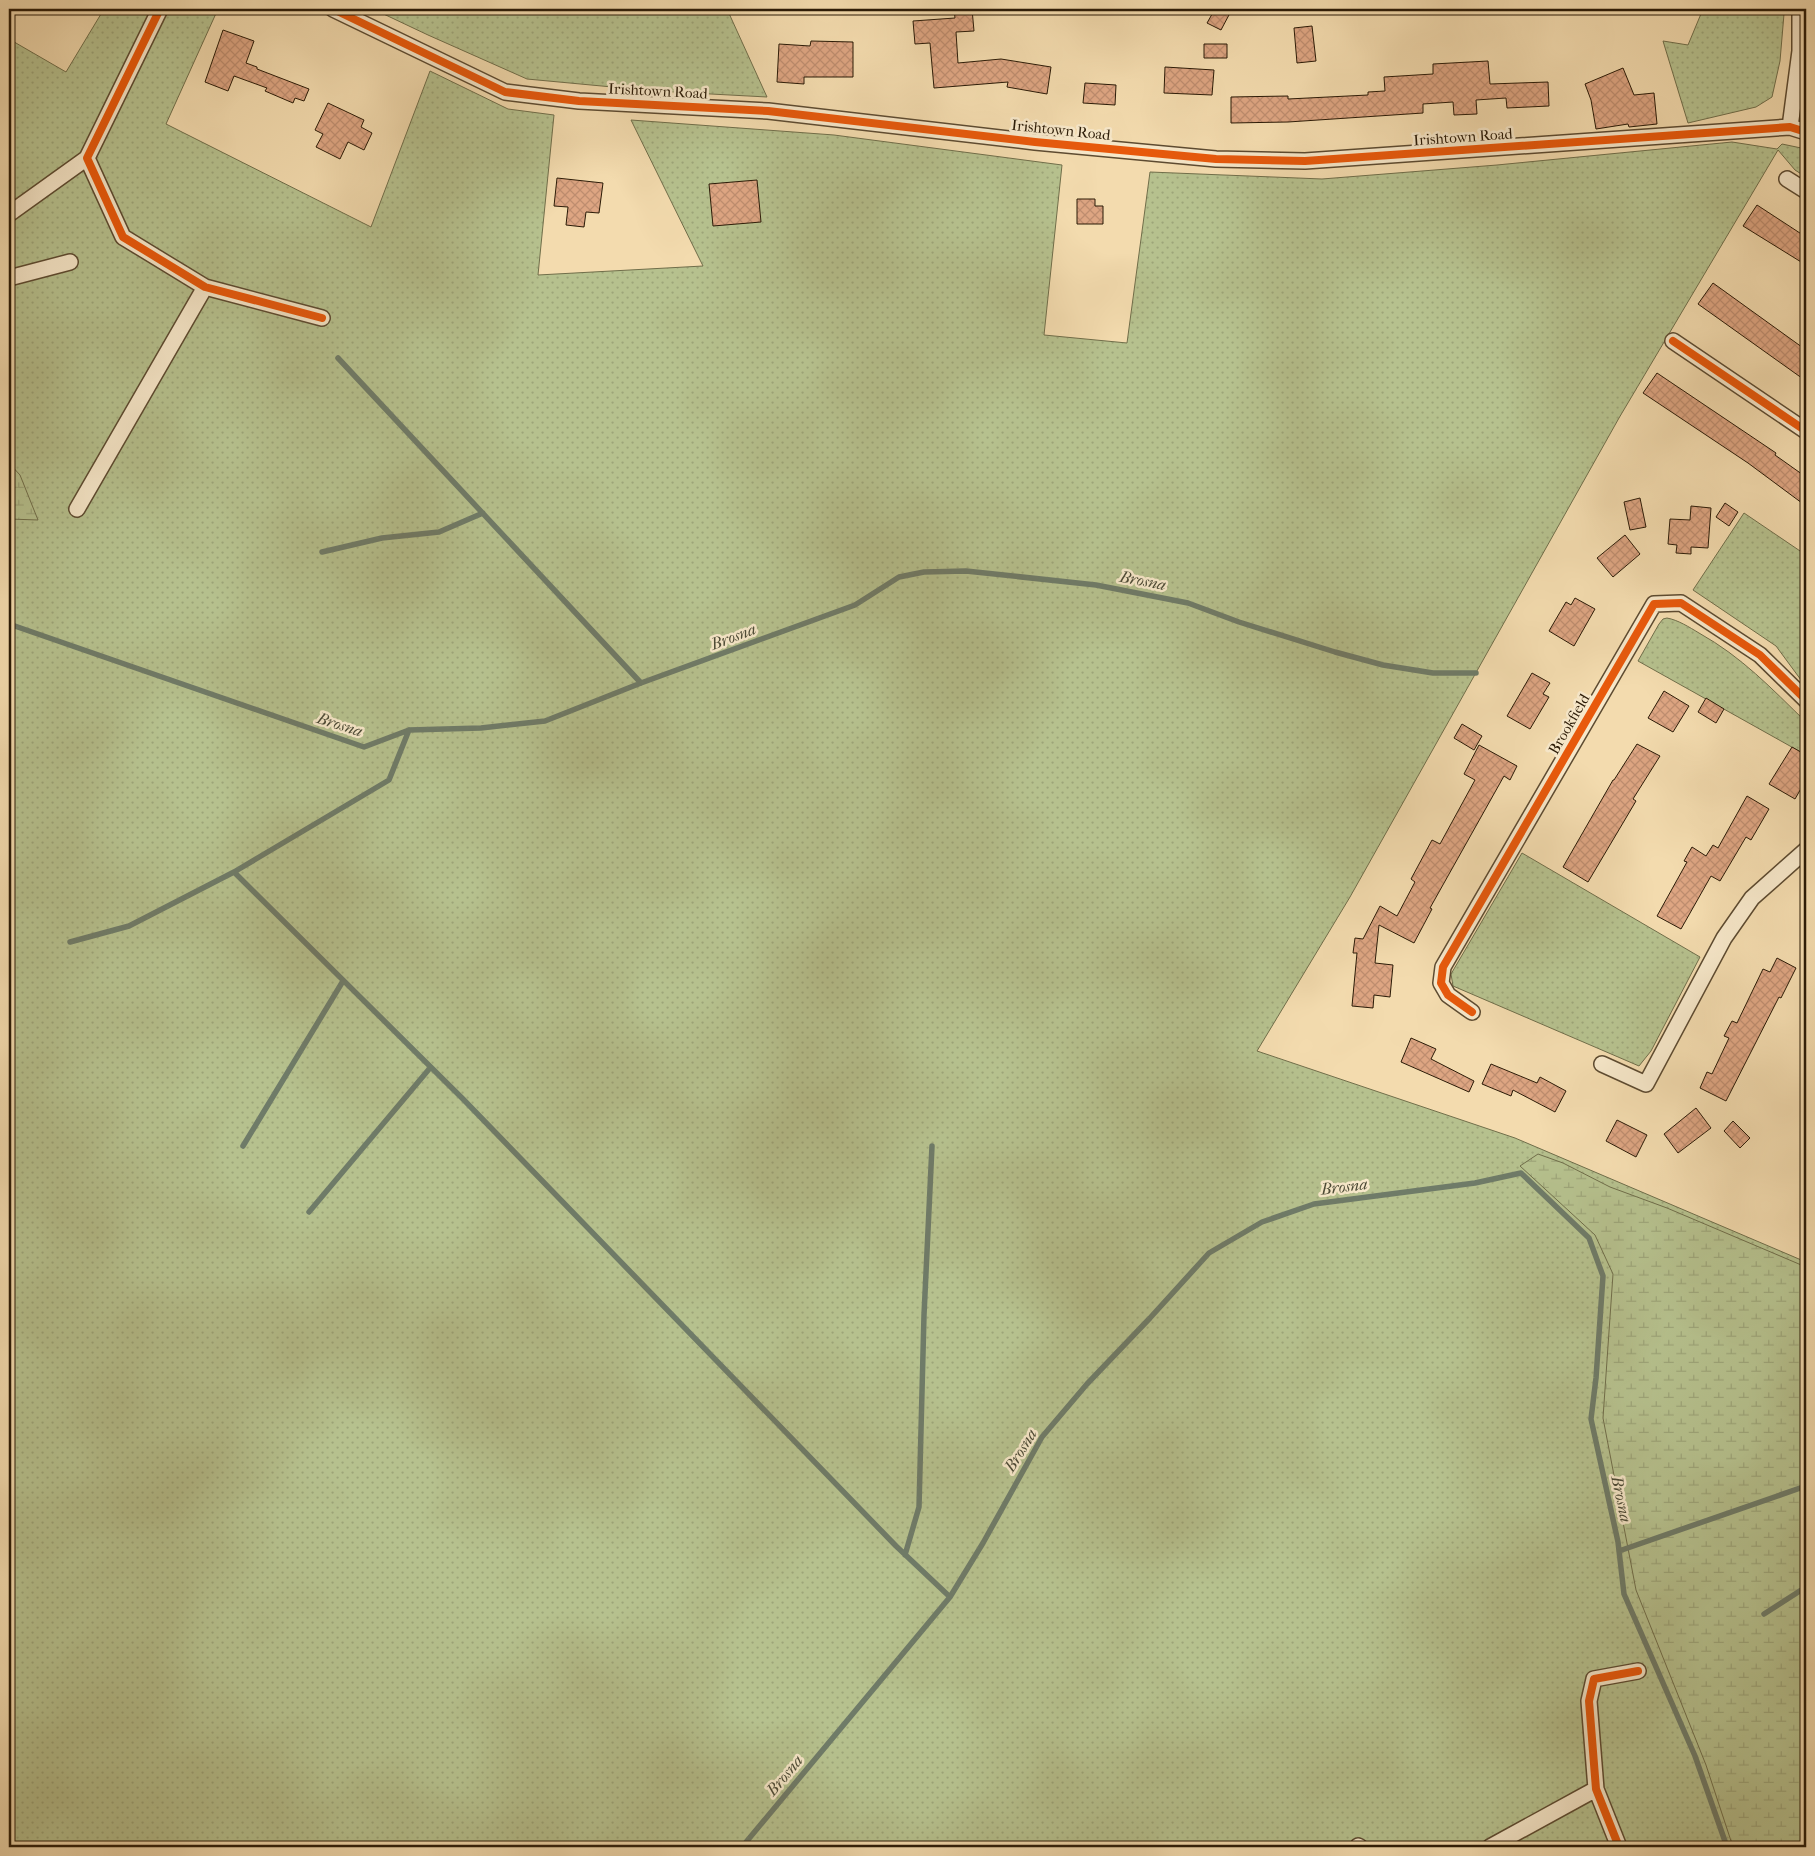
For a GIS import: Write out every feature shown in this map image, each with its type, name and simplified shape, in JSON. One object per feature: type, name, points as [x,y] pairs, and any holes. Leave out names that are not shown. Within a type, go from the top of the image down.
[{"type":"street","points":[[9,214],[87,158],[160,9]]},
{"type":"street","name":"Irishtown Road","points":[[333,9],[504,92],[579,101],[768,111],[1035,142],[1216,159],[1305,161],[1790,126],[1806,132]]},
{"type":"street","points":[[1790,126],[1800,51],[1800,9]]},
{"type":"street","points":[[87,158],[123,237],[205,287],[322,318]]},
{"type":"street","points":[[1787,179],[1806,192]]},
{"type":"street","points":[[9,278],[70,262]]},
{"type":"street","points":[[77,509],[205,287]]},
{"type":"street","points":[[1673,341],[1806,431]]},
{"type":"street","name":"Brookfield","points":[[1472,1012],[1448,995],[1441,983],[1443,967],[1654,604],[1682,603],[1760,655],[1806,700]]},
{"type":"street","points":[[1602,1064],[1646,1084],[1724,938],[1752,898],[1806,850]]},
{"type":"street","points":[[1619,1847],[1596,1789],[1589,1700],[1594,1679],[1638,1671]]},
{"type":"street","points":[[1490,1847],[1596,1789]]},
{"type":"green space","points":[[104,9],[218,9],[166,124],[371,227],[430,71],[508,109],[554,115],[538,275],[703,266],[631,120],[834,135],[1062,165],[1044,335],[1127,343],[1150,172],[1322,179],[1497,165],[1732,142],[1777,149],[1782,144],[1806,149],[1806,177],[1795,170],[1778,150],[1619,418],[1350,897],[1257,1051],[1515,1138],[1806,1262],[1806,1847],[9,1847],[9,39],[66,72]]},
{"type":"green space","points":[[373,9],[727,9],[767,97],[655,91],[527,79]]},
{"type":"green space","points":[[1703,9],[1781,9],[1784,14],[1780,61],[1772,97],[1756,107],[1688,123],[1663,41],[1688,45]]},
{"type":"green space","points":[[9,463],[20,475],[38,520],[9,519]]},
{"type":"green space","points":[[1744,513],[1806,555],[1806,684],[1776,646],[1693,590]]},
{"type":"green space","points":[[1667,618],[1687,626],[1715,642],[1743,663],[1781,697],[1806,722],[1806,755],[1638,661],[1659,624],[1663,619]]},
{"type":"green space","points":[[1522,853],[1700,957],[1651,1051],[1639,1066],[1453,986],[1451,974]]},
{"type":"green space","points":[[1538,1154],[1563,1163],[1610,1187],[1667,1208],[1806,1267],[1806,1847],[1733,1847],[1706,1765],[1636,1590],[1603,1418],[1613,1274],[1595,1235],[1520,1166]]},
{"type":"building","points":[[954,9],[972,9],[974,31],[956,32],[958,63],[1001,59],[1051,67],[1047,94],[1007,87],[1008,82],[934,88],[930,43],[915,44],[913,21],[955,18]]},
{"type":"building","points":[[1215,9],[1222,9],[1230,13],[1221,30],[1207,23]]},
{"type":"building","points":[[1312,26],[1316,61],[1297,63],[1294,28]]},
{"type":"building","points":[[223,30],[254,41],[246,63],[309,89],[304,101],[295,98],[293,103],[265,91],[267,88],[234,76],[228,91],[205,82]]},
{"type":"building","points":[[811,41],[853,42],[853,77],[804,77],[804,84],[777,82],[779,44],[810,46]]},
{"type":"building","points":[[1204,44],[1227,44],[1227,58],[1204,58]]},
{"type":"building","points":[[1488,61],[1490,84],[1548,82],[1549,106],[1507,108],[1506,98],[1476,100],[1477,114],[1454,115],[1453,102],[1423,104],[1423,113],[1288,122],[1231,123],[1231,97],[1288,96],[1288,99],[1368,95],[1368,92],[1385,91],[1384,77],[1433,74],[1433,64]]},
{"type":"building","points":[[1165,67],[1214,70],[1212,95],[1164,93]]},
{"type":"building","points":[[1623,68],[1634,95],[1654,93],[1657,124],[1629,127],[1628,124],[1596,129],[1591,100],[1585,84]]},
{"type":"building","points":[[1085,83],[1116,85],[1115,105],[1083,103]]},
{"type":"building","points":[[328,103],[364,120],[361,127],[372,133],[364,150],[348,142],[340,159],[316,147],[323,134],[315,130]]},
{"type":"building","points":[[557,178],[603,183],[599,213],[586,212],[584,227],[566,225],[568,207],[554,206]]},
{"type":"building","points":[[757,180],[761,222],[713,226],[709,184]]},
{"type":"building","points":[[1077,199],[1095,199],[1095,206],[1103,206],[1103,224],[1077,224]]},
{"type":"building","points":[[1757,205],[1806,237],[1806,265],[1743,226]]},
{"type":"building","points":[[1713,283],[1806,350],[1806,381],[1698,304]]},
{"type":"building","points":[[1657,373],[1776,453],[1775,455],[1806,477],[1806,506],[1748,463],[1643,393]]},
{"type":"building","points":[[1640,498],[1646,527],[1630,530],[1624,502]]},
{"type":"building","points":[[1725,503],[1738,512],[1729,526],[1716,517]]},
{"type":"building","points":[[1691,506],[1711,508],[1708,548],[1691,547],[1691,554],[1676,553],[1677,545],[1668,544],[1670,519],[1690,520]]},
{"type":"building","points":[[1625,535],[1640,554],[1613,577],[1597,558]]},
{"type":"building","points":[[1575,598],[1595,609],[1574,646],[1549,631],[1566,602],[1571,605]]},
{"type":"building","points":[[1532,673],[1550,683],[1543,694],[1549,697],[1530,729],[1507,716]]},
{"type":"building","points":[[1664,691],[1689,706],[1673,732],[1648,718]]},
{"type":"building","points":[[1706,698],[1724,709],[1716,723],[1698,712]]},
{"type":"building","points":[[1462,724],[1482,736],[1474,750],[1454,738]]},
{"type":"building","points":[[1637,744],[1660,756],[1633,799],[1636,801],[1588,882],[1563,867],[1613,780]]},
{"type":"building","points":[[1479,745],[1517,766],[1510,780],[1504,776],[1430,908],[1432,909],[1414,943],[1379,925],[1375,963],[1393,965],[1390,997],[1374,995],[1373,1008],[1352,1006],[1357,953],[1353,953],[1355,938],[1363,939],[1380,906],[1397,916],[1415,882],[1411,879],[1432,840],[1440,844],[1475,780],[1464,774]]},
{"type":"building","points":[[1792,747],[1806,755],[1806,780],[1795,799],[1769,784]]},
{"type":"building","points":[[1747,796],[1769,809],[1751,840],[1746,837],[1720,881],[1711,876],[1681,929],[1657,916],[1687,862],[1684,861],[1692,847],[1706,856],[1713,845],[1718,848]]},
{"type":"building","points":[[1777,958],[1796,968],[1781,998],[1779,997],[1726,1101],[1700,1088],[1707,1072],[1712,1074],[1729,1038],[1724,1036],[1732,1021],[1737,1023],[1763,969],[1770,972]]},
{"type":"building","points":[[1411,1038],[1436,1049],[1431,1059],[1474,1081],[1469,1092],[1401,1062]]},
{"type":"building","points":[[1491,1064],[1537,1083],[1540,1077],[1566,1091],[1555,1112],[1513,1090],[1511,1096],[1482,1084]]},
{"type":"building","points":[[1696,1108],[1711,1128],[1678,1153],[1664,1134]]},
{"type":"building","points":[[1617,1120],[1647,1135],[1636,1157],[1606,1141]]},
{"type":"building","points":[[1733,1121],[1750,1138],[1740,1148],[1724,1131]]},
{"type":"waterway","points":[[338,358],[641,683]]},
{"type":"waterway","points":[[322,552],[382,538],[439,532],[483,513]]},
{"type":"waterway","name":"Brosna","points":[[9,624],[364,747],[409,730],[481,728],[545,721],[641,683],[855,605],[899,577],[924,572],[966,571],[1096,585],[1188,603],[1239,622],[1383,665],[1433,673],[1476,673]]},
{"type":"waterway","points":[[70,942],[129,926],[234,872],[389,780],[409,730]]},
{"type":"waterway","points":[[234,872],[463,1099],[896,1546],[950,1597]]},
{"type":"waterway","points":[[243,1146],[343,981]]},
{"type":"waterway","points":[[309,1212],[430,1068]]},
{"type":"waterway","points":[[905,1555],[919,1507],[924,1315],[932,1146]]},
{"type":"waterway","name":"Brosna","points":[[742,1847],[950,1597],[983,1543],[1042,1437],[1087,1384],[1209,1253],[1262,1222],[1314,1204],[1475,1183],[1521,1173],[1589,1238],[1603,1276],[1596,1378],[1591,1419],[1618,1542],[1624,1594],[1695,1756],[1727,1847]]},
{"type":"waterway","points":[[1619,1551],[1806,1486]]},
{"type":"waterway","points":[[1764,1614],[1806,1587]]},
{"type":"cycle path","points":[[160,9],[87,158],[123,237],[205,287],[322,318]]},
{"type":"cycle path","points":[[333,9],[505,92],[579,101],[768,111],[1035,142],[1216,159],[1305,161],[1790,127],[1806,132]]},
{"type":"cycle path","points":[[1673,341],[1806,431]]},
{"type":"cycle path","points":[[1472,1012],[1448,995],[1441,983],[1443,967],[1654,604],[1681,603],[1760,655],[1806,700]]},
{"type":"cycle path","points":[[1619,1847],[1596,1789],[1589,1701],[1594,1679],[1638,1671]]}]
